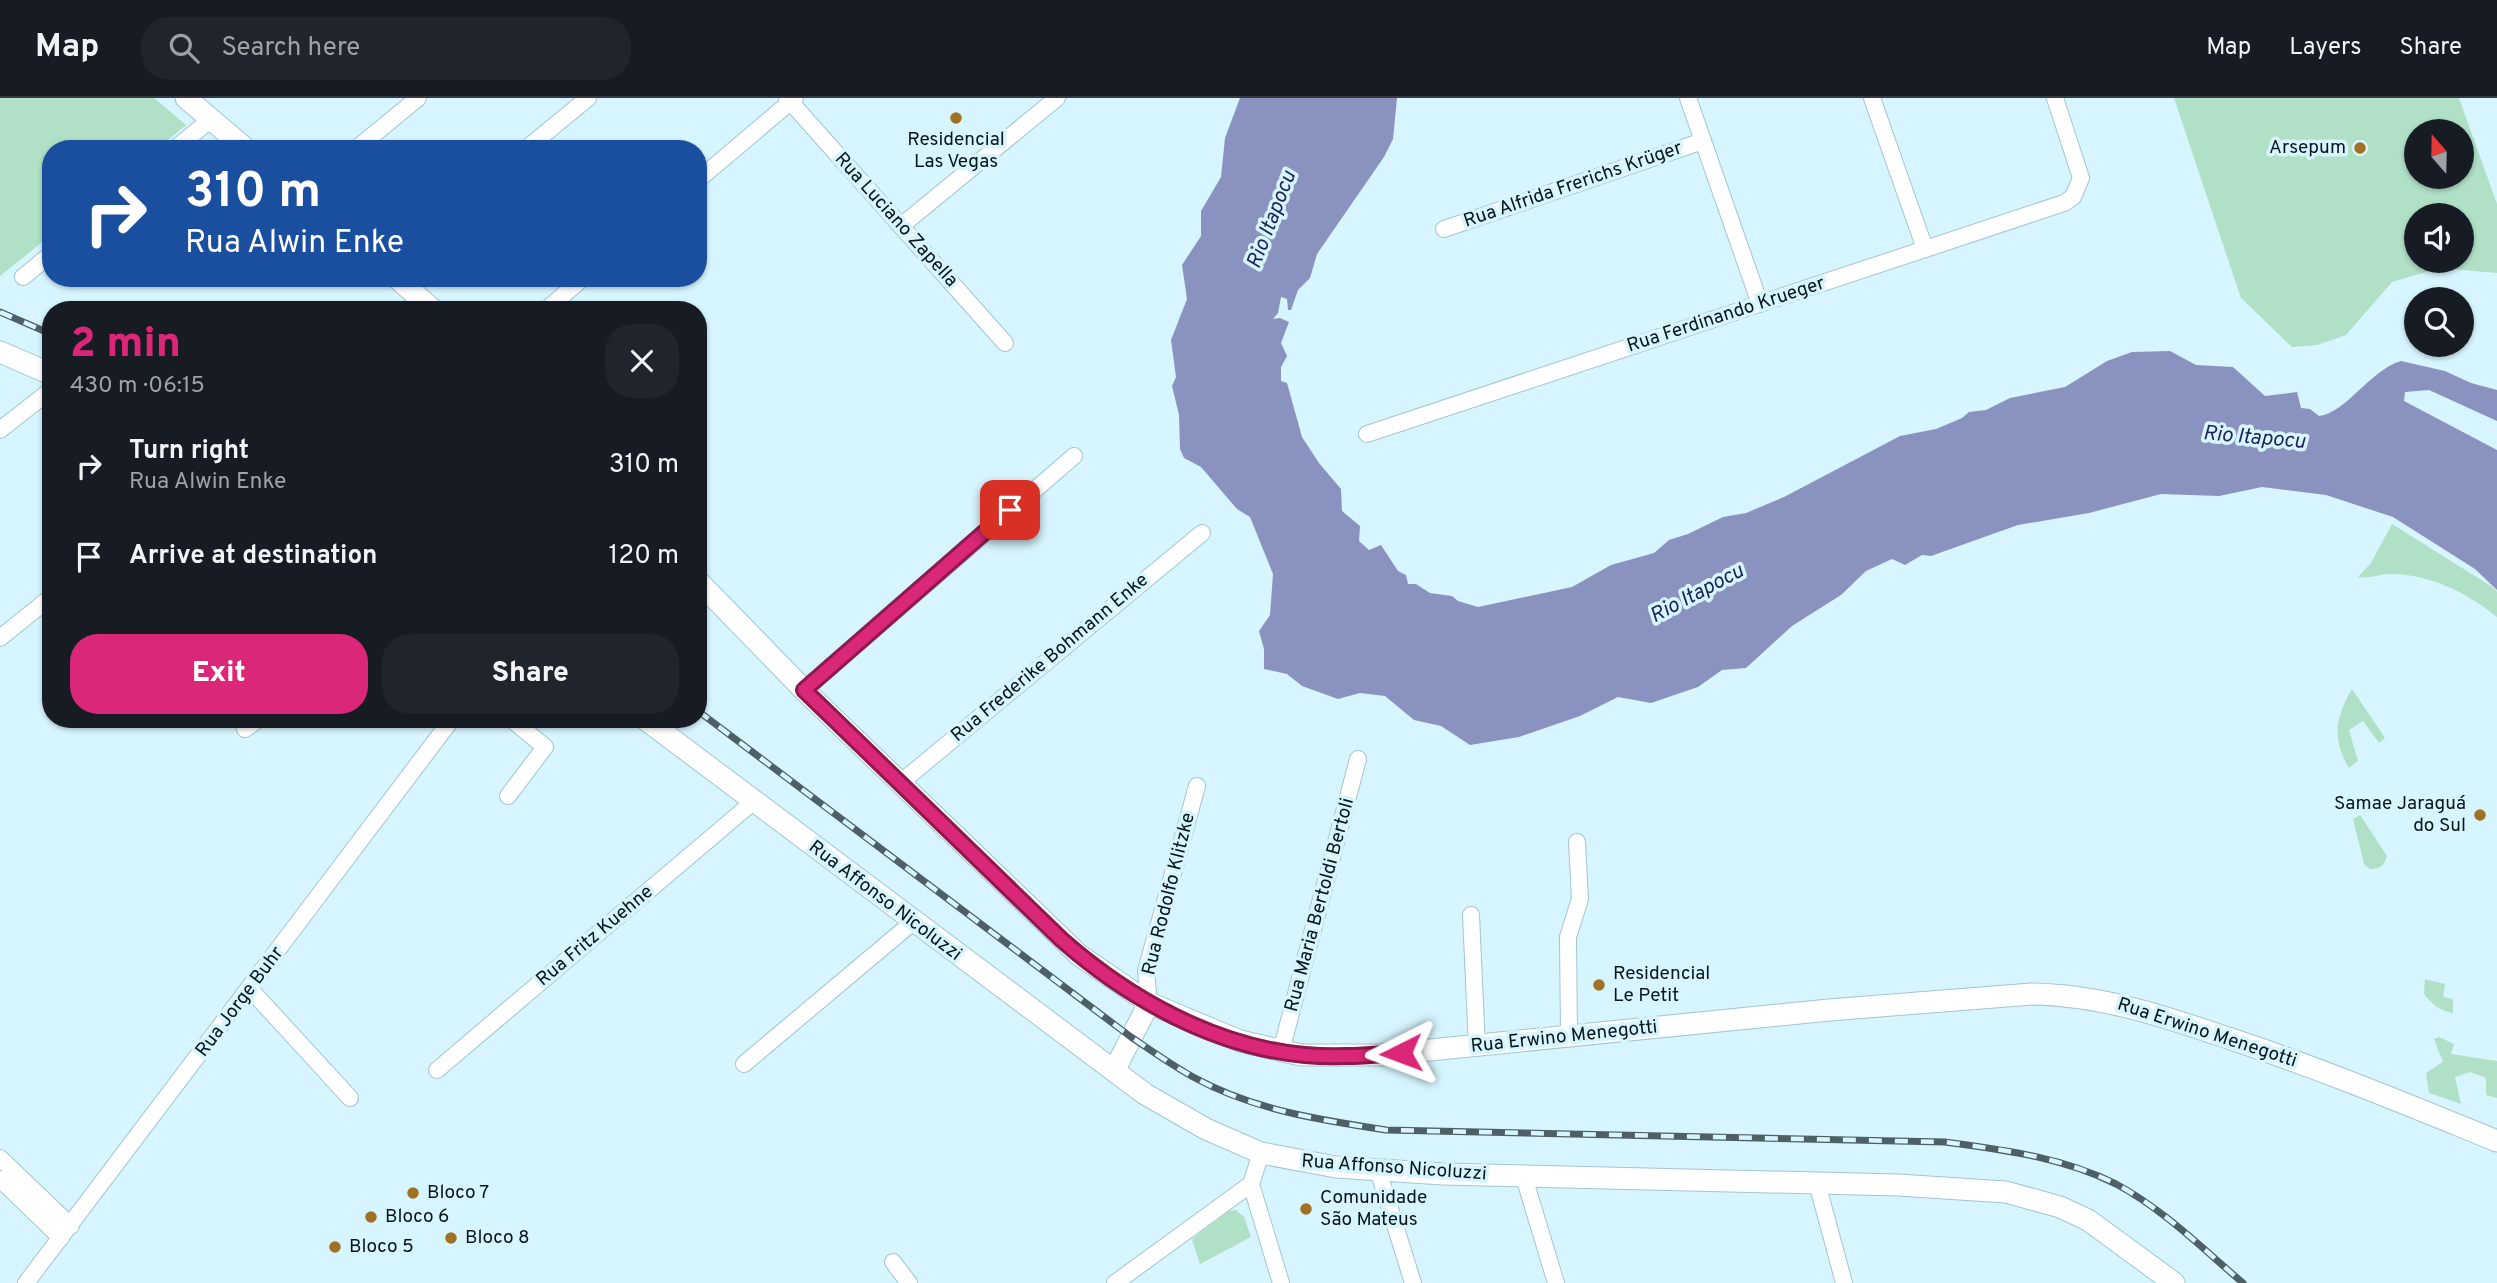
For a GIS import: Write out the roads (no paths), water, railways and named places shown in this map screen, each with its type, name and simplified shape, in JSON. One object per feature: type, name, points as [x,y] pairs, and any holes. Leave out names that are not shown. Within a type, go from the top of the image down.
[{"type":"street","points":[[187,98],[236,140]]},
{"type":"street","points":[[367,140],[418,98]]},
{"type":"street","points":[[537,140],[588,98]]},
{"type":"street","points":[[901,226],[1057,98]]},
{"type":"street","points":[[1688,98],[1760,304]]},
{"type":"street","points":[[1872,98],[1925,248]]},
{"type":"street","name":"Rua Ferdinando Krueger","points":[[1367,434],[2064,203],[2079,187],[2080,168],[2055,98]]},
{"type":"street","points":[[707,172],[791,99]]},
{"type":"street","name":"Rua Luciano Zapella","points":[[791,99],[1005,343]]},
{"type":"street","points":[[186,140],[211,119]]},
{"type":"street","name":"Rua Alfrida Frerichs Krüger","points":[[1444,229],[1703,141]]},
{"type":"street","points":[[23,277],[42,261]]},
{"type":"street","points":[[407,287],[423,301]]},
{"type":"street","points":[[556,301],[573,287]]},
{"type":"street","points":[[0,352],[42,370]]},
{"type":"street","points":[[0,430],[42,397]]},
{"type":"street","points":[[804,690],[1074,456]]},
{"type":"street","name":"Rua Frederike Bohmann Enke","points":[[899,784],[1202,533]]},
{"type":"street","name":"Rua Erwino Menegotti","points":[[707,590],[899,784],[1097,971],[1149,1003],[1240,1041],[1281,1051],[1331,1057],[1477,1046],[1829,1010],[2032,994],[2077,996],[2154,1013],[2252,1046],[2497,1141]]},
{"type":"street","points":[[0,638],[42,604]]},
{"type":"street","name":"Rua Jorge Buhr","points":[[26,1283],[446,728]]},
{"type":"street","points":[[508,796],[545,747],[522,728]]},
{"type":"street","name":"Rua Affonso Nicoluzzi","points":[[657,728],[1114,1071],[1174,1111],[1261,1153],[1306,1163],[1378,1170],[1524,1177],[1977,1189],[2032,1198],[2088,1220],[2174,1283]]},
{"type":"street","name":"Rua Maria Bertoldi Bertoli","points":[[1281,1051],[1358,759]]},
{"type":"street","name":"Rua Rodolfo Klitzke","points":[[1149,1003],[1146,971],[1197,786]]},
{"type":"street","name":"Rua Fritz Kuehne","points":[[437,1070],[753,802]]},
{"type":"street","points":[[1569,1036],[1568,937],[1580,899],[1577,842]]},
{"type":"street","points":[[1471,915],[1477,1046]]},
{"type":"street","points":[[744,1064],[913,922]]},
{"type":"street","points":[[250,989],[350,1098]]},
{"type":"street","points":[[1114,1071],[1149,1003]]},
{"type":"street","points":[[1115,1283],[1135,1277],[1251,1184],[1261,1153]]},
{"type":"street","points":[[0,1158],[66,1232]]},
{"type":"street","points":[[1378,1170],[1413,1283]]},
{"type":"street","points":[[1524,1177],[1556,1283]]},
{"type":"street","points":[[0,1179],[66,1232]]},
{"type":"street","points":[[1817,1183],[1844,1283]]},
{"type":"street","points":[[1251,1184],[1281,1283]]},
{"type":"street","points":[[893,1262],[909,1283]]},
{"type":"water","name":"Rio Itapocu","points":[[1240,98],[1397,98],[1393,139],[1384,157],[1317,254],[1310,278],[1298,290],[1291,310],[1288,310],[1287,299],[1281,297],[1278,313],[1273,319],[1280,318],[1289,322],[1281,343],[1287,356],[1281,367],[1281,381],[1287,383],[1302,437],[1341,489],[1342,511],[1360,526],[1359,541],[1369,550],[1381,545],[1398,571],[1406,575],[1408,584],[1416,584],[1430,593],[1452,596],[1458,601],[1478,607],[1572,587],[1611,565],[1654,553],[1669,540],[1723,517],[1746,513],[1784,497],[1900,436],[1936,429],[1962,418],[1969,412],[1986,410],[2010,398],[2065,387],[2107,361],[2132,352],[2170,351],[2196,365],[2233,367],[2265,396],[2297,392],[2301,408],[2310,409],[2319,416],[2339,407],[2379,373],[2401,361],[2445,371],[2471,383],[2497,390],[2497,421],[2429,390],[2405,392],[2404,401],[2497,450],[2497,590],[2475,569],[2393,517],[2326,495],[2262,487],[2219,496],[2161,494],[2089,513],[2018,525],[1931,556],[1922,555],[1905,565],[1892,559],[1866,571],[1841,595],[1792,626],[1746,668],[1722,670],[1698,687],[1651,703],[1618,697],[1580,716],[1519,737],[1470,745],[1441,726],[1414,720],[1385,696],[1360,693],[1338,699],[1302,686],[1287,674],[1264,669],[1264,649],[1259,631],[1270,615],[1273,574],[1250,517],[1237,509],[1201,467],[1184,458],[1180,449],[1179,415],[1172,386],[1176,377],[1171,340],[1187,299],[1182,265],[1201,236],[1201,211],[1221,177],[1225,138]]},
{"type":"railway","points":[[0,312],[42,330]]},
{"type":"railway","points":[[707,718],[1131,1037],[1195,1078],[1240,1098],[1312,1118],[1386,1130],[1945,1142],[2011,1152],[2075,1167],[2116,1184],[2166,1217],[2243,1283]]},
{"type":"place","name":"Residencial Las Vegas","points":[[956,118]]},
{"type":"place","name":"Arsepum","points":[[2360,148]]},
{"type":"place","name":"Samae Jaraguá do Sul","points":[[2480,815]]},
{"type":"place","name":"Residencial Le Petit","points":[[1599,985]]},
{"type":"place","name":"Bloco 7","points":[[413,1193]]},
{"type":"place","name":"Comunidade São Mateus","points":[[1306,1209]]},
{"type":"place","name":"Bloco 6","points":[[371,1217]]},
{"type":"place","name":"Bloco 8","points":[[451,1238]]},
{"type":"place","name":"Bloco 5","points":[[335,1247]]}]
